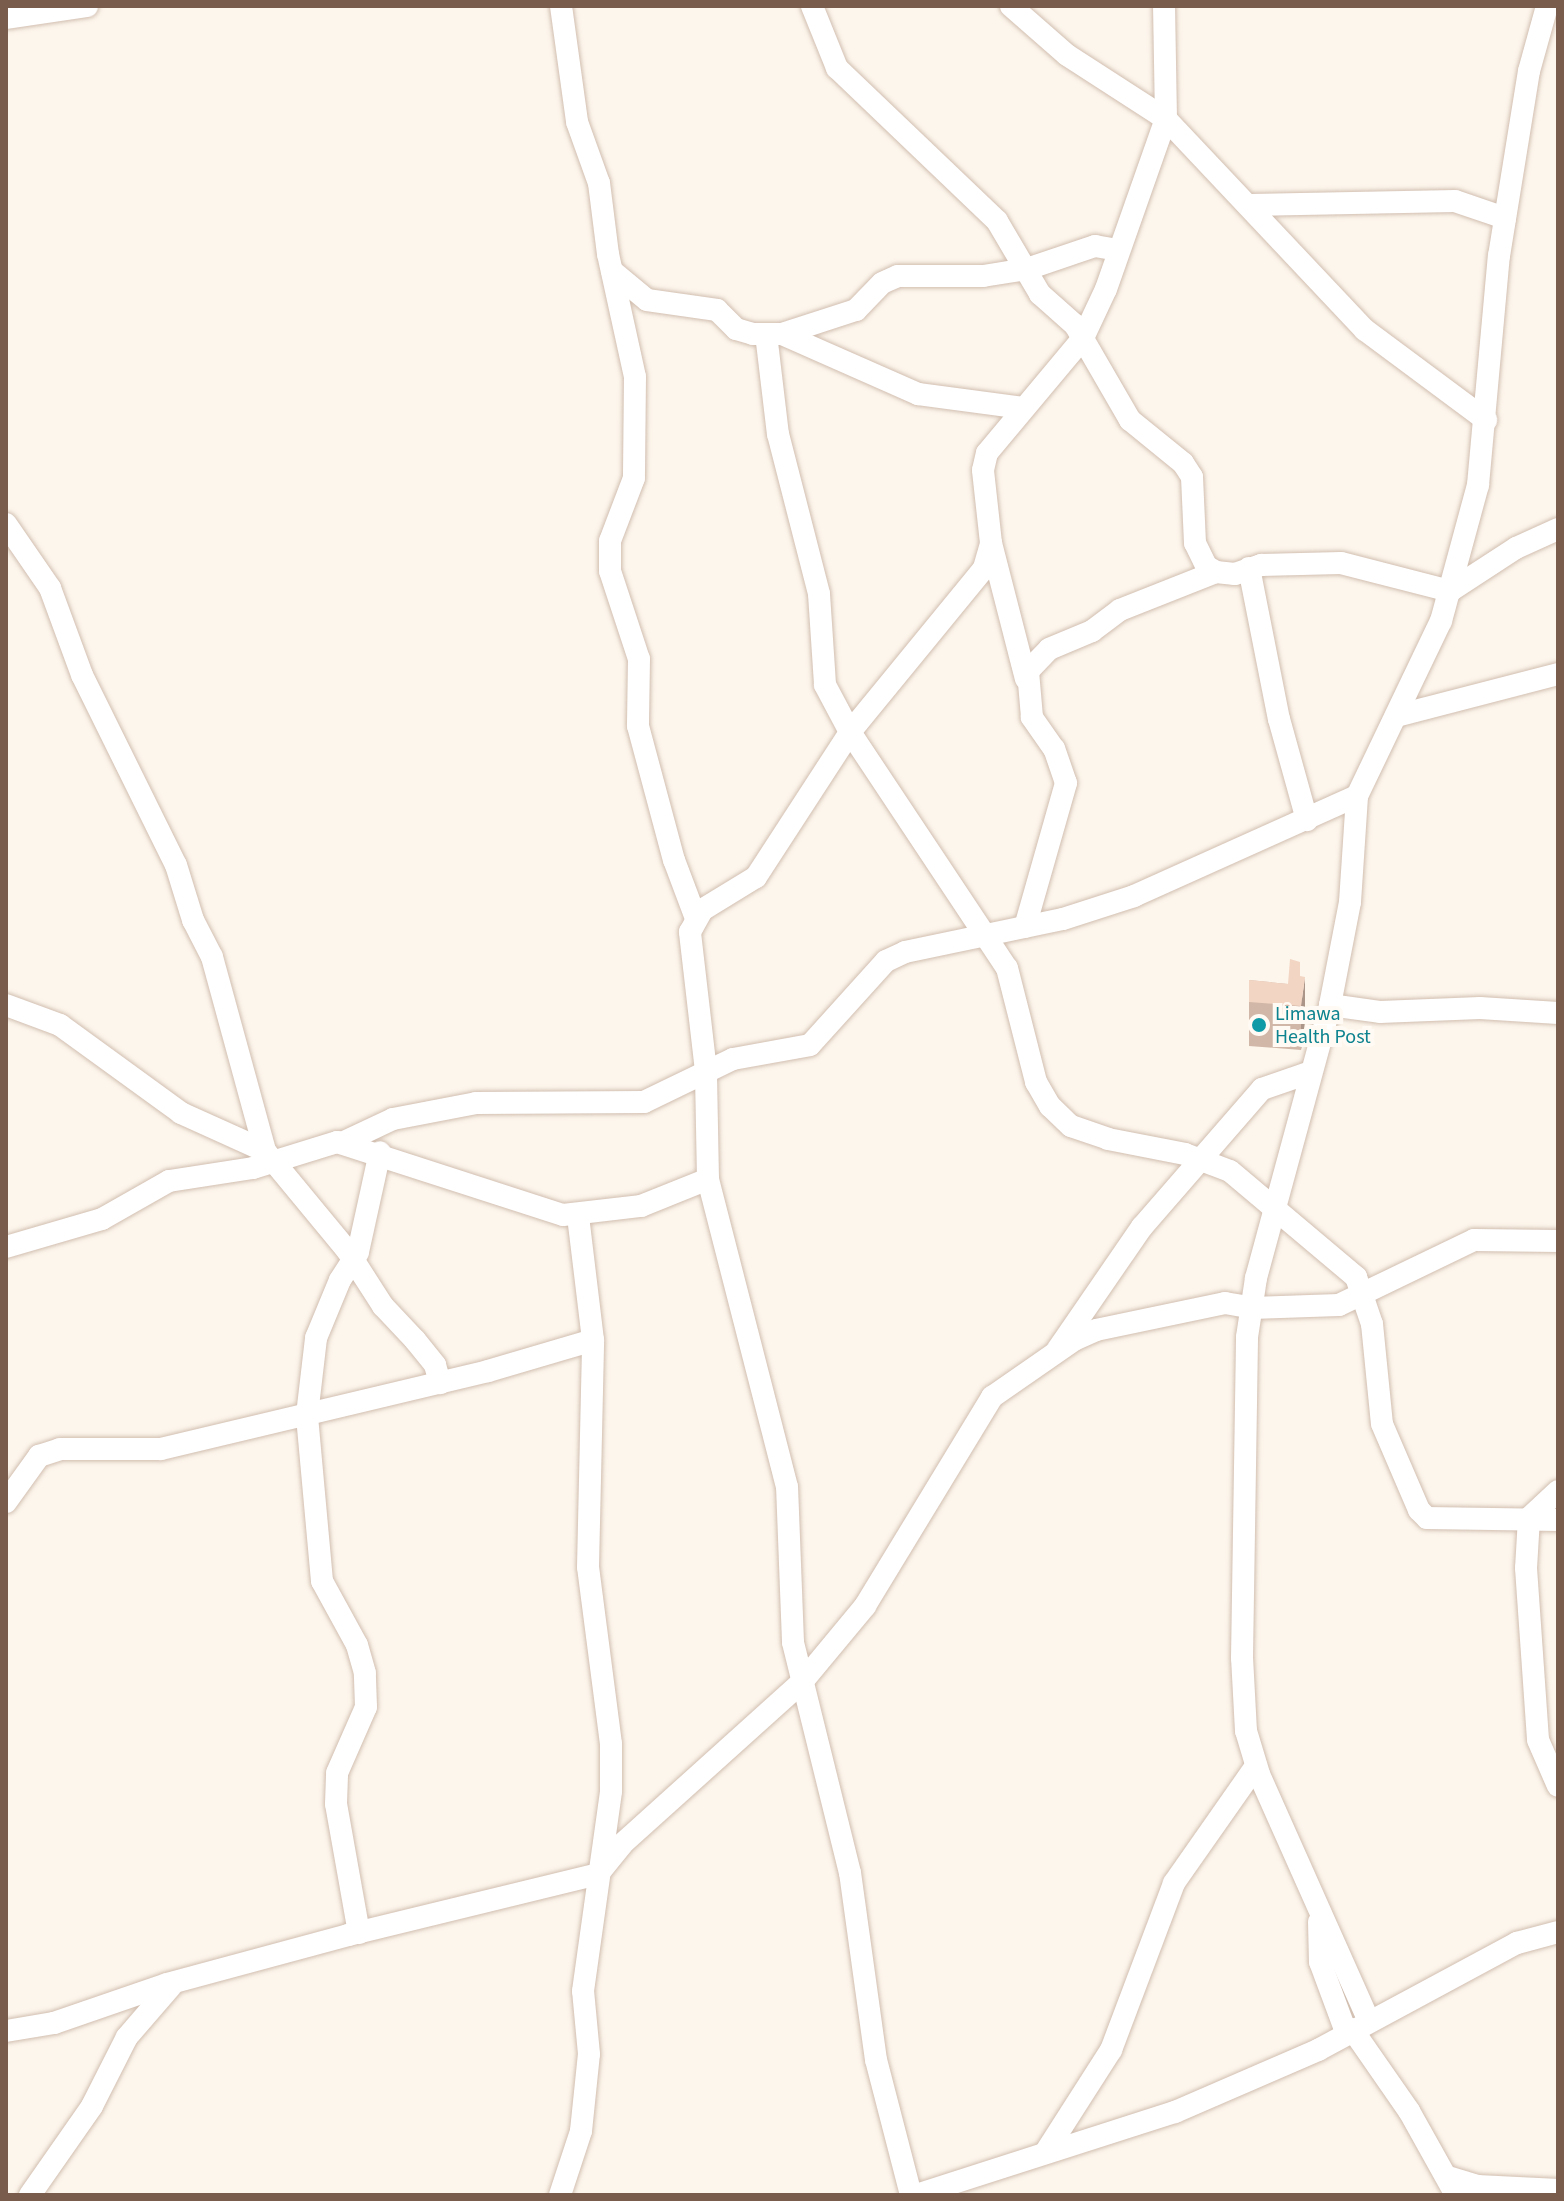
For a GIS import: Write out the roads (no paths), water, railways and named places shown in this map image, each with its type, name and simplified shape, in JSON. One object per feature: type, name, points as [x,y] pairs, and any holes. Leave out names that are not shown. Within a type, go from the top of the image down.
[{"type":"street","points":[[6,18],[87,6]]},
{"type":"street","points":[[561,6],[577,122],[599,183],[611,271],[633,349],[634,478],[610,541],[610,571],[639,659],[638,726],[674,860],[695,916],[690,932],[706,1071],[708,1179],[787,1487],[788,1582],[802,1682],[850,1873],[876,2060],[913,2195],[1047,2150],[1175,2112],[1355,2027],[1517,1943],[1558,1932]]},
{"type":"street","points":[[812,6],[827,49],[847,81],[957,177],[997,221],[1040,294],[1083,338],[1130,420],[1192,477],[1195,543],[1206,566],[1216,572],[1235,574],[1249,568],[1341,563],[1450,591],[1516,548],[1558,529]]},
{"type":"street","points":[[1011,6],[1067,55],[1166,119],[1365,330],[1486,420]]},
{"type":"street","points":[[1025,927],[1066,783],[1054,749],[1032,717],[1026,679],[991,543],[983,470],[987,453],[1083,338],[1118,250],[1166,119],[1164,6]]},
{"type":"street","points":[[1547,6],[1529,71],[1505,218],[1478,485],[1450,591],[1396,716],[1357,796],[1350,902],[1330,1005],[1256,1278],[1252,1308],[1242,1658],[1246,1731],[1256,1766],[1320,1917],[1355,2027],[1452,2186],[1558,2190]]},
{"type":"street","points":[[1250,205],[1455,201],[1505,218]]},
{"type":"street","points":[[774,334],[856,310],[882,283],[898,276],[983,276],[1027,269],[1095,246],[1118,250]]},
{"type":"street","points":[[611,271],[647,300],[717,310],[736,329],[774,334],[918,394],[1023,408]]},
{"type":"street","points":[[774,334],[778,434],[819,594],[825,685],[850,732],[1007,968],[1036,1082],[1050,1106],[1071,1126],[1108,1139],[1202,1159],[1230,1171],[1327,1250],[1365,1293],[1382,1424],[1419,1510],[1435,1521],[1558,1520]]},
{"type":"street","points":[[6,524],[50,588],[82,675],[176,865],[193,920],[212,957],[268,1157]]},
{"type":"street","points":[[695,916],[756,877],[850,732],[984,568],[991,543]]},
{"type":"street","points":[[1249,568],[1279,719],[1307,820]]},
{"type":"street","points":[[1026,679],[1036,661],[1060,642],[1092,631],[1120,610],[1216,572]]},
{"type":"street","points":[[1396,716],[1558,674]]},
{"type":"street","points":[[342,1143],[393,1119],[476,1103],[644,1102],[733,1059],[810,1045],[886,961],[1134,896],[1357,796]]},
{"type":"street","points":[[6,1005],[60,1025],[181,1113],[268,1157],[353,1260],[383,1306],[435,1365],[440,1383]]},
{"type":"street","points":[[1330,1005],[1380,1012],[1480,1008],[1558,1013]]},
{"type":"street","points":[[1054,1356],[1142,1227],[1262,1089],[1311,1072]]},
{"type":"street","points":[[6,1247],[102,1219],[169,1181],[315,1145],[342,1143],[380,1152],[536,1211],[578,1216],[641,1206],[708,1179]]},
{"type":"street","points":[[359,1933],[336,1804],[337,1773],[366,1707],[365,1673],[357,1645],[322,1581],[307,1415],[316,1338],[353,1260],[380,1152]]},
{"type":"street","points":[[560,2195],[581,2131],[589,2054],[583,1991],[598,1874],[607,1839],[611,1744],[588,1567],[593,1340],[578,1216]]},
{"type":"street","points":[[6,2031],[54,2023],[174,1982],[598,1874],[622,1844],[802,1682],[865,1606],[992,1397],[1006,1383],[1096,1330],[1225,1303],[1252,1308],[1314,1308],[1365,1293],[1474,1240],[1558,1241]]},
{"type":"street","points":[[1225,1303],[1256,1278]]},
{"type":"street","points":[[6,1502],[39,1456],[50,1452],[161,1449],[237,1427],[307,1415],[440,1383],[593,1340]]},
{"type":"street","points":[[1558,1491],[1529,1518],[1526,1568],[1538,1740],[1558,1786]]},
{"type":"street","points":[[1047,2150],[1111,2050],[1174,1883],[1256,1766]]},
{"type":"street","points":[[30,2195],[92,2106],[127,2037],[174,1982]]},
{"type":"place","name":"Limawa Health Post","points":[[1259,1025]]}]
